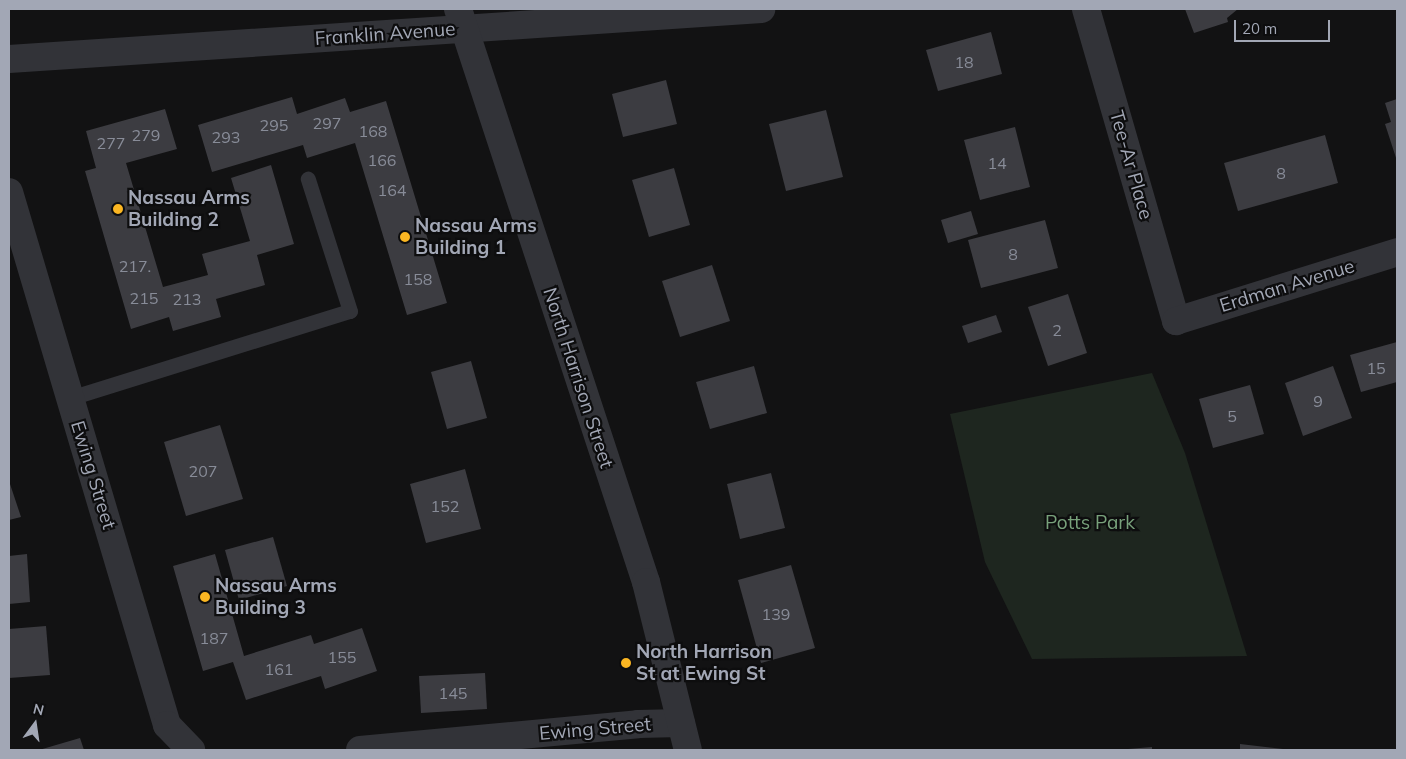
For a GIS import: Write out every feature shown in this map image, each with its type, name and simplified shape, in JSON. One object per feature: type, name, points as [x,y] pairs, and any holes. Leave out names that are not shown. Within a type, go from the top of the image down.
[{"type":"street","name":"Franklin Avenue","points":[[9,58],[460,19],[761,9]]},
{"type":"street","name":"Tee-Ar Place","points":[[1086,9],[1176,321]]},
{"type":"street","name":"North Harrison Street","points":[[460,19],[646,582],[688,750]]},
{"type":"street","name":"Ewing Street","points":[[9,192],[167,725],[191,750]]},
{"type":"street","name":"Erdman Avenue","points":[[1176,321],[1397,252]]},
{"type":"street","name":"Ewing Street","points":[[360,750],[638,724],[681,723]]},
{"type":"lane","points":[[70,398],[350,311],[308,179]]},
{"type":"green space","name":"Potts Park","points":[[1152,373],[1185,453],[1247,656],[1032,659],[985,562],[950,414]]},
{"type":"building","points":[[1185,9],[1238,9],[1227,18],[1228,22],[1194,33]]},
{"type":"building","points":[[991,32],[1002,74],[938,91],[926,50]]},
{"type":"building","points":[[666,80],[677,124],[623,137],[612,94]]},
{"type":"building","name":"Nassau Arms Building 1","points":[[292,97],[297,114],[345,98],[350,112],[386,101],[447,303],[407,315],[355,143],[307,158],[303,145],[212,172],[198,125]]},
{"type":"building","points":[[1397,99],[1397,161],[1385,124],[1391,122],[1385,103]]},
{"type":"building","name":"Nassau Arms Building 2","points":[[165,109],[177,149],[126,163],[163,287],[208,275],[202,254],[250,241],[231,178],[271,165],[294,244],[257,255],[265,285],[216,299],[221,317],[173,331],[169,317],[131,329],[85,171],[96,168],[86,131]]},
{"type":"building","points":[[826,110],[843,177],[786,191],[769,124]]},
{"type":"building","points":[[1015,127],[1030,187],[980,200],[964,140]]},
{"type":"building","points":[[1325,135],[1338,183],[1238,211],[1224,163]]},
{"type":"building","points":[[674,168],[690,225],[649,237],[632,180]]},
{"type":"building","points":[[971,211],[978,234],[948,243],[941,220]]},
{"type":"building","points":[[1045,220],[1058,268],[981,288],[968,240]]},
{"type":"building","points":[[712,265],[730,321],[680,337],[662,281]]},
{"type":"building","points":[[1068,294],[1087,353],[1048,366],[1028,307]]},
{"type":"building","points":[[996,315],[1002,332],[968,343],[962,326]]},
{"type":"building","points":[[1397,342],[1397,382],[1361,392],[1350,355]]},
{"type":"building","points":[[471,361],[487,418],[447,429],[431,372]]},
{"type":"building","points":[[754,366],[767,413],[710,429],[696,382]]},
{"type":"building","points":[[1333,366],[1352,418],[1303,436],[1285,383]]},
{"type":"building","points":[[1250,385],[1264,434],[1213,448],[1199,399]]},
{"type":"building","points":[[220,425],[243,499],[186,516],[164,442]]},
{"type":"building","points":[[465,469],[481,529],[426,543],[410,484]]},
{"type":"building","points":[[771,473],[785,528],[740,539],[727,484]]},
{"type":"building","points":[[9,481],[21,517],[9,520]]},
{"type":"building","points":[[273,537],[287,586],[239,600],[225,550]]},
{"type":"building","points":[[27,554],[30,602],[9,604],[9,556]]},
{"type":"building","name":"Nassau Arms Building 3","points":[[215,554],[244,656],[311,635],[314,644],[362,628],[377,671],[325,689],[321,676],[246,700],[233,662],[203,671],[173,566]]},
{"type":"building","points":[[791,565],[815,648],[761,663],[738,580]]},
{"type":"building","points":[[46,626],[50,675],[9,678],[9,629]]},
{"type":"building","points":[[485,673],[487,709],[421,713],[419,676]]},
{"type":"building","points":[[80,738],[84,750],[39,750]]},
{"type":"building","points":[[1240,744],[1283,749],[1283,750],[1240,750]]},
{"type":"building","points":[[1152,747],[1152,750],[1128,750],[1128,749]]},
{"type":"place","name":"Nassau Arms Building 2","points":[[118,209]]},
{"type":"place","name":"Nassau Arms Building 1","points":[[405,237]]},
{"type":"place","name":"Nassau Arms Building 3","points":[[205,597]]},
{"type":"place","name":"North Harrison St at Ewing St","points":[[626,663]]}]
